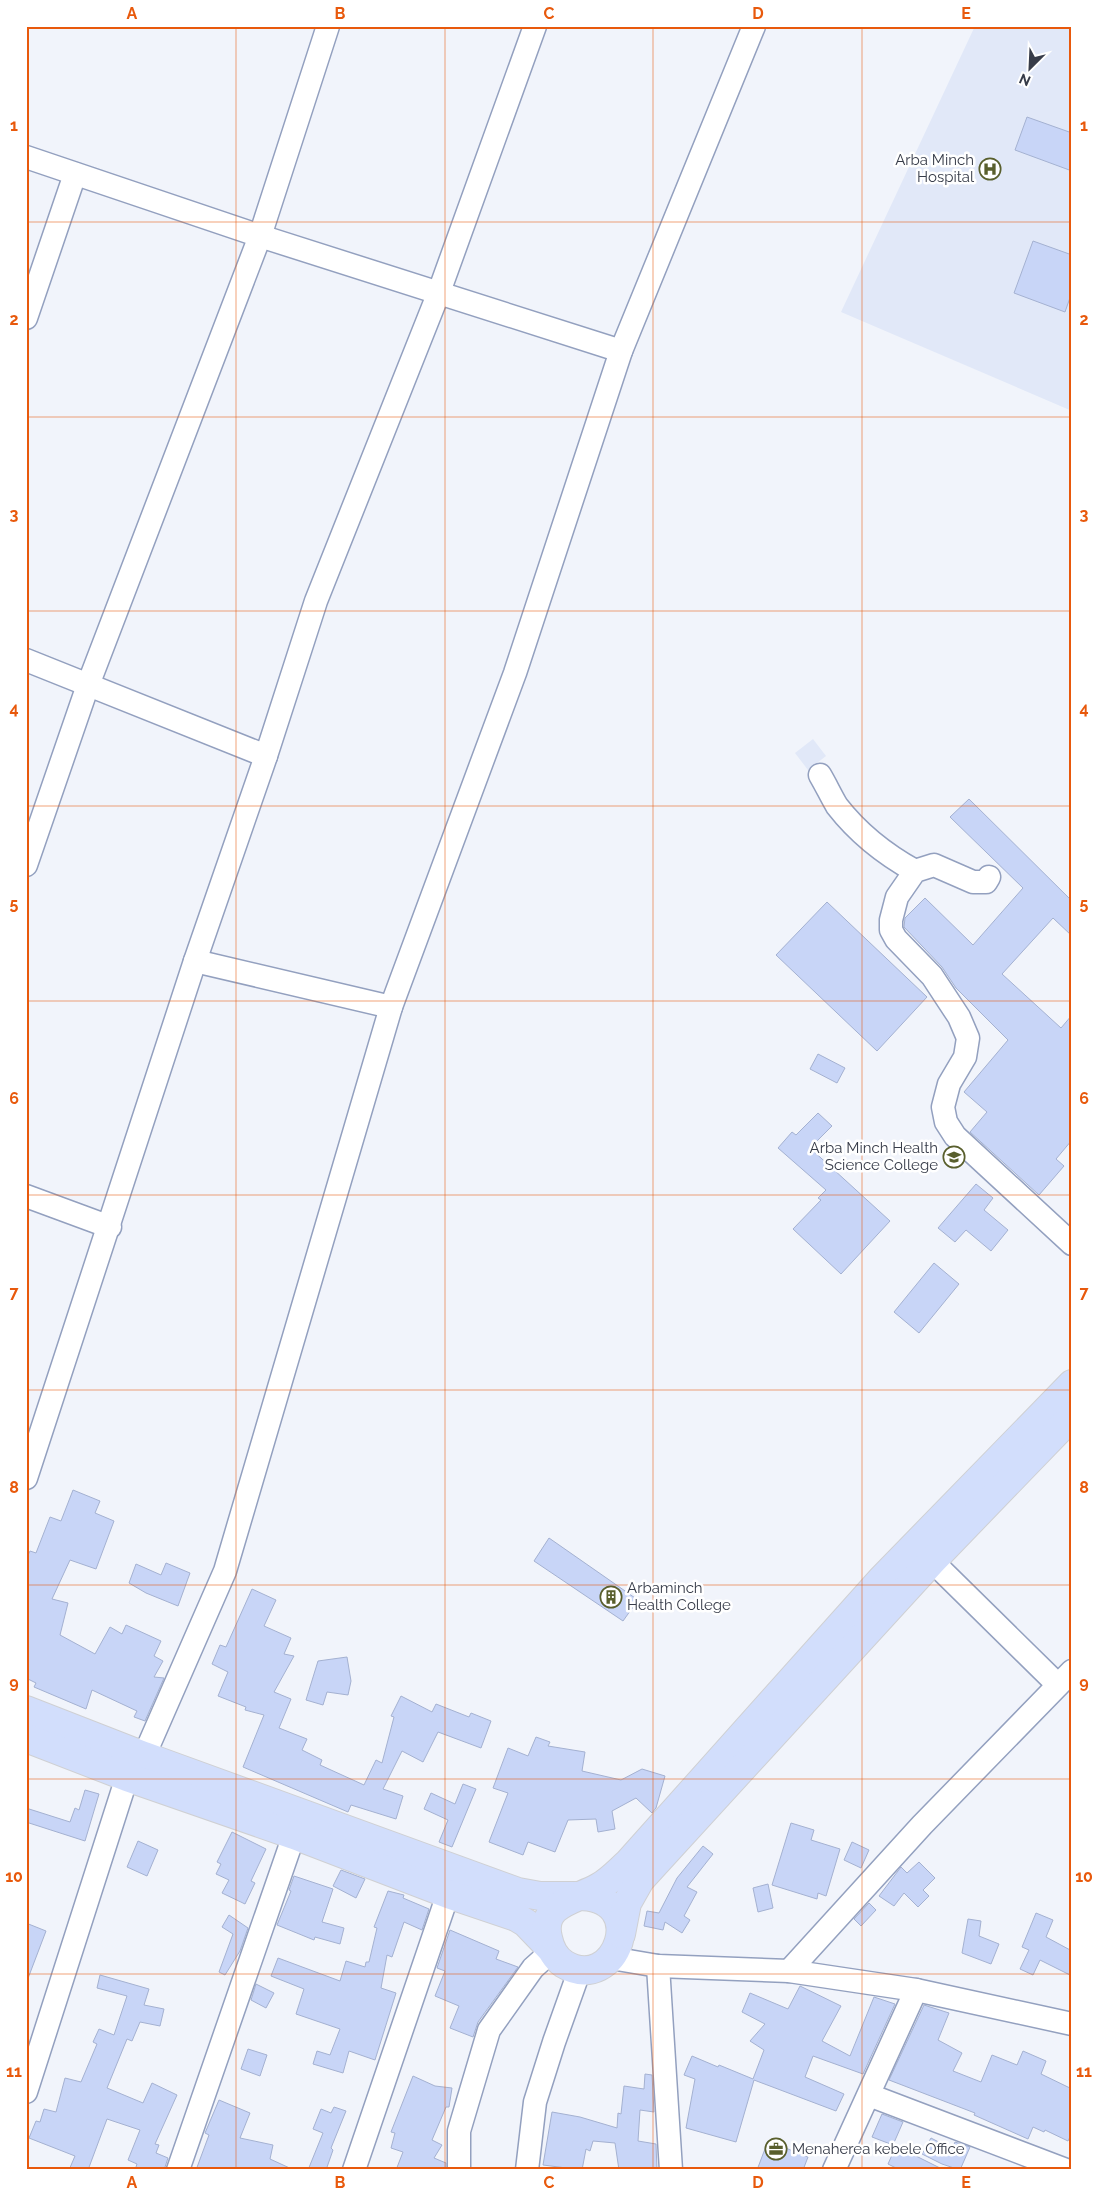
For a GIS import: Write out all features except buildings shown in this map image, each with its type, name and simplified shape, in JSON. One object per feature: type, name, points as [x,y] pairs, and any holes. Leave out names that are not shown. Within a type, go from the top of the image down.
[{"type":"main road","points":[[551,1950],[547,1932],[550,1916],[560,1904],[606,1883],[628,1863],[881,1580],[1072,1384]]},
{"type":"main road","points":[[26,1710],[135,1766],[294,1834],[448,1894],[516,1917],[526,1922],[564,1964],[580,1969],[597,1967],[616,1948],[627,1903],[640,1880],[932,1561],[1072,1416]]},
{"type":"main road","points":[[26,1738],[135,1766],[518,1892],[540,1896],[595,1898],[610,1906],[617,1916],[620,1927],[616,1948]]},
{"type":"street","points":[[26,865],[88,685],[260,236],[328,26]]},
{"type":"street","points":[[26,1478],[110,1227],[195,961],[266,756],[316,602],[438,292],[535,26]]},
{"type":"street","points":[[26,2092],[135,1766],[225,1570],[392,1006],[515,673],[621,351],[754,26]]},
{"type":"street","points":[[26,157],[260,236],[621,351]]},
{"type":"street","points":[[26,318],[75,174]]},
{"type":"street","points":[[26,660],[266,756]]},
{"type":"street","points":[[820,775],[837,805],[852,822],[888,855],[915,871]]},
{"type":"street","points":[[989,878],[986,882],[973,882],[934,865],[915,871],[898,898],[891,920],[891,930],[896,939],[932,976],[959,1017],[968,1038],[965,1058],[949,1084],[943,1107],[946,1122],[955,1136],[1072,1244]]},
{"type":"street","points":[[195,961],[392,1006]]},
{"type":"street","points":[[26,1196],[110,1227]]},
{"type":"street","points":[[789,1971],[922,1825],[1065,1678],[932,1561]]},
{"type":"street","points":[[178,2170],[294,1834]]},
{"type":"street","points":[[354,2170],[448,1894]]},
{"type":"street","points":[[616,1948],[658,1966],[789,1971],[916,1990],[1072,2024]]},
{"type":"street","points":[[459,2170],[459,2131],[489,2030],[533,1968],[551,1950]]},
{"type":"street","points":[[658,1966],[671,2170]]},
{"type":"street","points":[[527,2170],[536,2102],[554,2042],[580,1969]]},
{"type":"street","points":[[834,2170],[916,1990]]},
{"type":"street","points":[[869,2095],[1066,2170]]},
{"type":"shaded area","name":"Arba Minch Hospital","points":[[975,26],[1072,26],[1072,411],[841,312]]},
{"type":"shaded area","points":[[813,739],[826,756],[808,770],[795,753]]},
{"type":"place","name":"Arba Minch Hospital","points":[[990,169]]},
{"type":"place","name":"Arba Minch Health Science College","points":[[954,1157]]},
{"type":"place","name":"Arbaminch Health College","points":[[611,1597]]},
{"type":"place","name":"Menaherea kebele Office","points":[[776,2149]]}]
